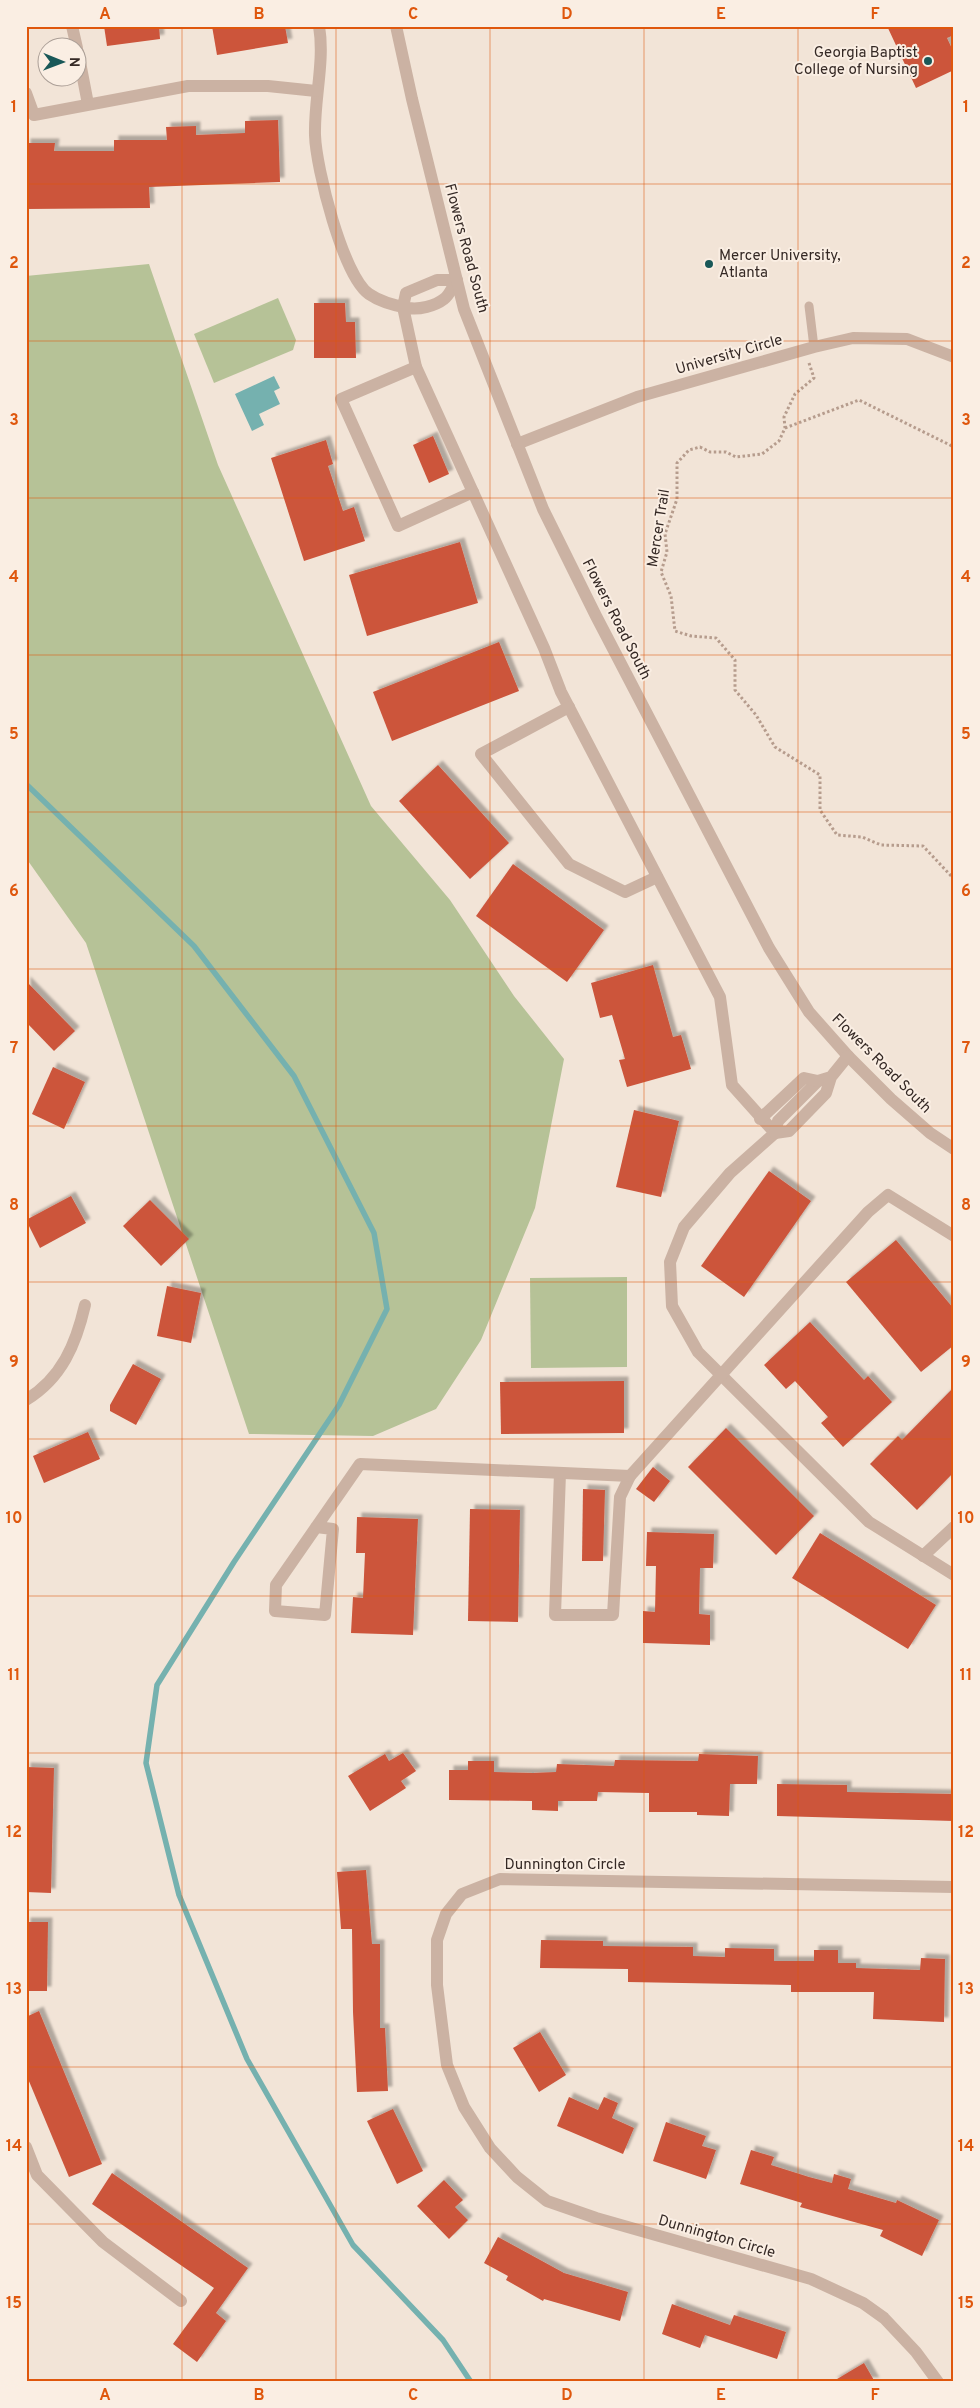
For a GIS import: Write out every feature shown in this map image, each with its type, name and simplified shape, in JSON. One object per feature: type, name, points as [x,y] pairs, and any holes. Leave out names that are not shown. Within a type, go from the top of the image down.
[{"type":"street","points":[[319,26],[322,46],[316,91],[315,137],[322,182],[347,263],[368,294],[402,307],[418,310],[445,299],[457,280]]},
{"type":"street","name":"Flowers Road South","points":[[396,26],[464,309],[543,509],[596,616],[769,948],[809,1012],[848,1056],[897,1104],[930,1133],[954,1149]]},
{"type":"street","points":[[26,93],[34,115],[188,86],[268,86],[316,91]]},
{"type":"street","points":[[85,88],[88,104]]},
{"type":"street","points":[[457,280],[437,280],[406,293],[402,307],[416,367],[569,707],[720,998],[732,1085],[775,1133]]},
{"type":"street","name":"University Circle","points":[[518,444],[637,397],[814,347],[853,338],[907,339],[954,357]]},
{"type":"street","points":[[416,367],[342,399],[398,526],[473,492]]},
{"type":"street","points":[[569,707],[481,754],[569,864],[625,892],[657,877]]},
{"type":"street","points":[[848,1056],[831,1077],[826,1093],[789,1131],[775,1133],[730,1173],[684,1227],[670,1262],[672,1306],[698,1352],[869,1522],[954,1575]]},
{"type":"street","points":[[775,1133],[778,1121],[818,1081],[831,1077]]},
{"type":"street","points":[[760,1118],[804,1078],[818,1081]]},
{"type":"street","points":[[560,1473],[555,1615],[613,1615],[620,1497],[630,1476],[720,1375],[868,1212],[888,1195],[954,1236]]},
{"type":"street","points":[[26,1400],[39,1393],[56,1376],[71,1352],[85,1305]]},
{"type":"street","points":[[316,1527],[333,1529],[325,1615],[275,1611],[276,1585],[316,1527],[360,1464],[630,1476]]},
{"type":"street","points":[[923,1556],[954,1527]]},
{"type":"street","name":"Dunnington Circle","points":[[938,2382],[916,2352],[884,2318],[863,2303],[811,2279],[596,2218],[547,2201],[517,2178],[490,2148],[464,2107],[447,2065],[437,1985],[437,1940],[446,1914],[462,1894],[500,1879],[954,1887]]},
{"type":"street","points":[[26,2147],[37,2175],[97,2235],[181,2301]]},
{"type":"lane","points":[[809,306],[814,347]]},
{"type":"path","name":"Mercer Trail","points":[[814,378],[795,394],[784,417],[784,428],[779,441],[762,454],[736,457],[726,452],[710,452],[700,447],[689,450],[677,463],[677,499],[665,534],[667,552],[661,572],[671,596],[675,631],[690,636],[716,638],[735,660],[735,690],[756,715],[775,746],[820,775],[820,810],[836,835],[862,837],[881,845],[923,846],[954,879]]},
{"type":"path","points":[[784,428],[859,400],[954,447]]},
{"type":"green space","points":[[149,264],[218,465],[371,806],[450,900],[514,996],[564,1059],[535,1208],[481,1340],[436,1409],[373,1436],[249,1434],[86,943],[26,858],[26,276]]},
{"type":"green space","points":[[278,298],[296,340],[293,350],[214,383],[194,334]]},
{"type":"green space","points":[[627,1277],[627,1367],[531,1368],[530,1278]]},
{"type":"water","points":[[274,376],[280,388],[274,391],[280,404],[259,414],[264,425],[252,431],[235,394]]},
{"type":"building","points":[[104,26],[159,26],[160,39],[107,46]]},
{"type":"building","points":[[212,26],[285,26],[288,43],[217,55]]},
{"type":"building","name":"Georgia Baptist College of Nursing","points":[[887,26],[954,26],[954,35],[947,38],[954,53],[954,70],[916,88]]},
{"type":"building","points":[[278,120],[280,182],[149,187],[150,208],[26,209],[26,143],[55,143],[54,151],[114,151],[114,140],[167,140],[166,127],[196,126],[196,135],[245,133],[245,121]]},
{"type":"building","points":[[314,303],[345,303],[346,322],[355,322],[356,358],[314,358]]},
{"type":"building","points":[[433,436],[449,474],[429,483],[413,445]]},
{"type":"building","points":[[326,440],[333,464],[328,466],[343,511],[354,507],[365,541],[304,561],[271,458]]},
{"type":"building","points":[[460,542],[478,603],[367,636],[349,575]]},
{"type":"building","points":[[499,642],[519,691],[392,741],[373,692]]},
{"type":"building","points":[[438,765],[509,843],[470,879],[399,801]]},
{"type":"building","points":[[513,864],[604,930],[567,982],[476,916]]},
{"type":"building","points":[[653,965],[673,1037],[681,1035],[691,1069],[627,1087],[619,1060],[625,1059],[612,1015],[600,1018],[591,983]]},
{"type":"building","points":[[26,981],[75,1031],[54,1051],[26,1022]]},
{"type":"building","points":[[53,1067],[85,1082],[64,1129],[32,1114]]},
{"type":"building","points":[[634,1110],[679,1121],[661,1197],[616,1187]]},
{"type":"building","points":[[769,1171],[811,1201],[744,1297],[701,1266]]},
{"type":"building","points":[[71,1196],[86,1223],[40,1248],[26,1220]]},
{"type":"building","points":[[150,1200],[189,1239],[161,1266],[123,1226]]},
{"type":"building","points":[[896,1240],[954,1309],[954,1345],[921,1372],[846,1282]]},
{"type":"building","points":[[167,1286],[201,1293],[191,1343],[157,1336]]},
{"type":"building","points":[[810,1322],[864,1380],[868,1376],[892,1402],[843,1447],[821,1423],[828,1417],[795,1381],[786,1389],[764,1365]]},
{"type":"building","points":[[133,1364],[161,1379],[136,1425],[110,1411],[110,1405]]},
{"type":"building","points":[[624,1381],[624,1433],[501,1434],[500,1382]]},
{"type":"building","points":[[954,1387],[954,1472],[917,1510],[870,1464],[898,1436],[902,1440]]},
{"type":"building","points":[[726,1428],[814,1516],[776,1555],[688,1467]]},
{"type":"building","points":[[88,1432],[100,1459],[44,1483],[33,1456]]},
{"type":"building","points":[[653,1467],[670,1481],[654,1502],[636,1489]]},
{"type":"building","points":[[583,1489],[605,1490],[603,1561],[582,1561]]},
{"type":"building","points":[[470,1509],[520,1510],[518,1622],[468,1621]]},
{"type":"building","points":[[357,1517],[418,1519],[413,1635],[351,1633],[353,1597],[363,1598],[365,1553],[356,1553]]},
{"type":"building","points":[[647,1532],[714,1534],[713,1568],[700,1568],[699,1614],[710,1615],[710,1645],[643,1643],[643,1611],[655,1612],[656,1566],[646,1566]]},
{"type":"building","points":[[820,1533],[936,1605],[908,1649],[792,1578]]},
{"type":"building","points":[[403,1753],[416,1771],[401,1781],[406,1788],[370,1811],[348,1776],[385,1754],[389,1761]]},
{"type":"building","points":[[699,1754],[758,1756],[757,1784],[730,1784],[729,1816],[697,1815],[697,1812],[649,1812],[649,1793],[598,1792],[597,1801],[558,1801],[558,1811],[532,1810],[532,1801],[449,1800],[449,1770],[468,1770],[468,1761],[494,1761],[494,1772],[533,1773],[556,1772],[557,1764],[614,1766],[615,1760],[698,1761]]},
{"type":"building","points":[[26,1767],[54,1768],[51,1893],[26,1892]]},
{"type":"building","points":[[777,1784],[847,1785],[847,1792],[954,1794],[954,1821],[777,1816]]},
{"type":"building","points":[[366,1870],[372,1944],[380,1944],[380,2028],[385,2028],[388,2091],[357,2092],[353,2012],[352,1929],[341,1929],[337,1872]]},
{"type":"building","points":[[26,1922],[48,1922],[47,1991],[26,1991]]},
{"type":"building","points":[[541,1940],[603,1941],[603,1946],[693,1947],[693,1956],[725,1957],[725,1948],[774,1949],[774,1961],[814,1961],[814,1950],[838,1950],[838,1963],[856,1963],[856,1968],[920,1970],[921,1958],[945,1959],[944,2022],[873,2019],[874,1992],[791,1992],[791,1985],[628,1982],[628,1969],[540,1968]]},
{"type":"building","points":[[39,2011],[102,2164],[69,2177],[26,2074],[26,2017]]},
{"type":"building","points":[[540,2032],[566,2075],[539,2092],[513,2048]]},
{"type":"building","points":[[569,2097],[598,2110],[604,2097],[618,2103],[612,2118],[634,2128],[623,2154],[557,2126]]},
{"type":"building","points":[[393,2109],[423,2171],[397,2184],[367,2121]]},
{"type":"building","points":[[666,2122],[706,2136],[702,2146],[716,2150],[706,2179],[653,2161]]},
{"type":"building","points":[[751,2150],[774,2157],[771,2165],[809,2177],[832,2183],[834,2174],[851,2179],[848,2189],[896,2203],[897,2200],[939,2220],[922,2256],[880,2236],[883,2230],[800,2207],[802,2203],[740,2184]]},
{"type":"building","points":[[112,2173],[248,2268],[216,2313],[226,2321],[197,2362],[173,2344],[214,2288],[92,2204]]},
{"type":"building","points":[[444,2180],[463,2200],[455,2207],[468,2220],[449,2239],[417,2206]]},
{"type":"building","points":[[498,2237],[564,2273],[628,2292],[620,2321],[544,2299],[543,2301],[506,2280],[508,2276],[484,2263]]},
{"type":"building","points":[[672,2304],[730,2325],[734,2315],[786,2332],[777,2359],[705,2335],[700,2348],[662,2334]]},
{"type":"building","points":[[864,2363],[875,2382],[832,2382]]},
{"type":"waterway","points":[[26,784],[194,946],[294,1076],[374,1233],[387,1309],[339,1405],[234,1562],[157,1685],[146,1763],[179,1895],[247,2059],[353,2245],[443,2340],[471,2382]]},
{"type":"place","name":"Georgia Baptist College of Nursing","points":[[928,61]]},
{"type":"place","name":"Mercer University, Atlanta","points":[[709,264]]}]
